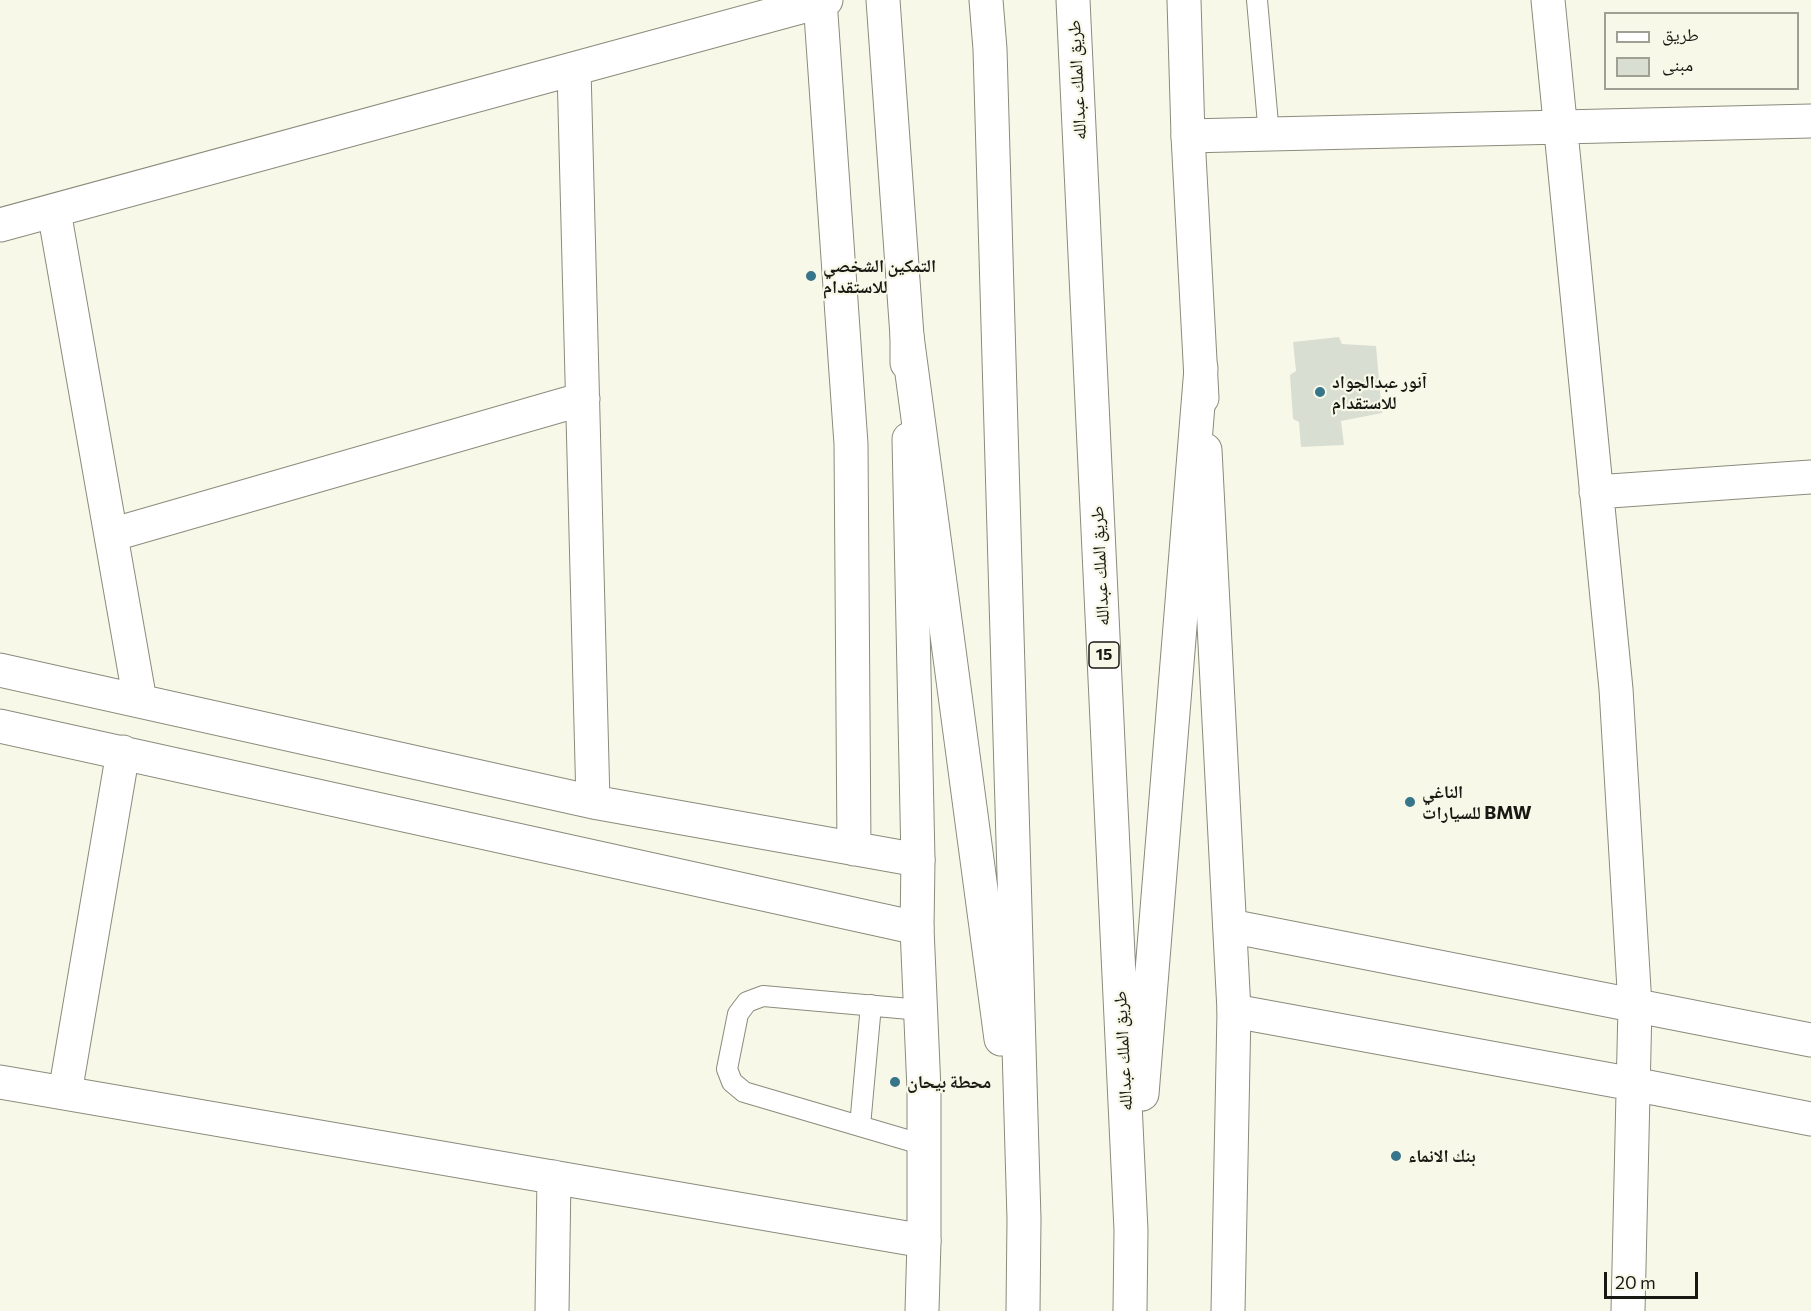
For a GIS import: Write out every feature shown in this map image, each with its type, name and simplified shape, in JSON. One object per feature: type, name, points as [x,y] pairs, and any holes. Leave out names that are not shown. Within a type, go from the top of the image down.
[{"type":"main road","points":[[883,0],[907,336],[918,928],[924,1090],[922,1311]]},
{"type":"main road","points":[[986,0],[991,73],[1024,1219],[1023,1311]]},
{"type":"main road","name":"طريق الملك عبدالله","points":[[1073,0],[1131,1230],[1130,1311]]},
{"type":"main road","points":[[1184,0],[1188,136],[1234,1011],[1227,1311]]},
{"type":"main road","points":[[1548,0],[1616,689],[1635,1006],[1628,1311]]},
{"type":"main road","points":[[0,225],[822,1],[851,444],[854,849]]},
{"type":"main road","points":[[574,69],[593,802]]},
{"type":"main road","points":[[1188,136],[1811,121]]},
{"type":"main road","points":[[54,210],[140,701]]},
{"type":"main road","points":[[907,336],[1024,1219]]},
{"type":"main road","points":[[1131,1230],[1201,368]]},
{"type":"main road","points":[[111,535],[583,399]]},
{"type":"main road","points":[[1596,492],[1811,477]]},
{"type":"main road","points":[[0,670],[593,802],[918,860]]},
{"type":"main road","points":[[0,726],[918,928]]},
{"type":"main road","points":[[65,1093],[123,752]]},
{"type":"main road","points":[[1230,926],[1811,1040]]},
{"type":"main road","points":[[1234,1011],[1811,1119]]},
{"type":"main road","points":[[0,1082],[924,1241]]},
{"type":"main road","points":[[552,1311],[554,1177]]},
{"type":"lane","points":[[1257,0],[1269,135]]},
{"type":"lane","points":[[921,1010],[763,996],[747,1002],[738,1014],[727,1069],[732,1082],[744,1092],[924,1145]]},
{"type":"lane","points":[[860,1126],[871,1005]]},
{"type":"building","points":[[1339,337],[1342,344],[1376,346],[1382,413],[1341,421],[1344,445],[1301,447],[1299,422],[1293,419],[1290,375],[1296,371],[1293,342]]},
{"type":"place","name":"التمكين الشخصي للاستقدام","points":[[811,276]]},
{"type":"place","name":"آنور عبدالجواد للاستقدام","points":[[1320,392]]},
{"type":"place","name":"الناغي للسيارات BMW","points":[[1410,802]]},
{"type":"place","name":"محطة بيحان","points":[[895,1082]]},
{"type":"place","name":"بنك الانماء","points":[[1396,1156]]}]
